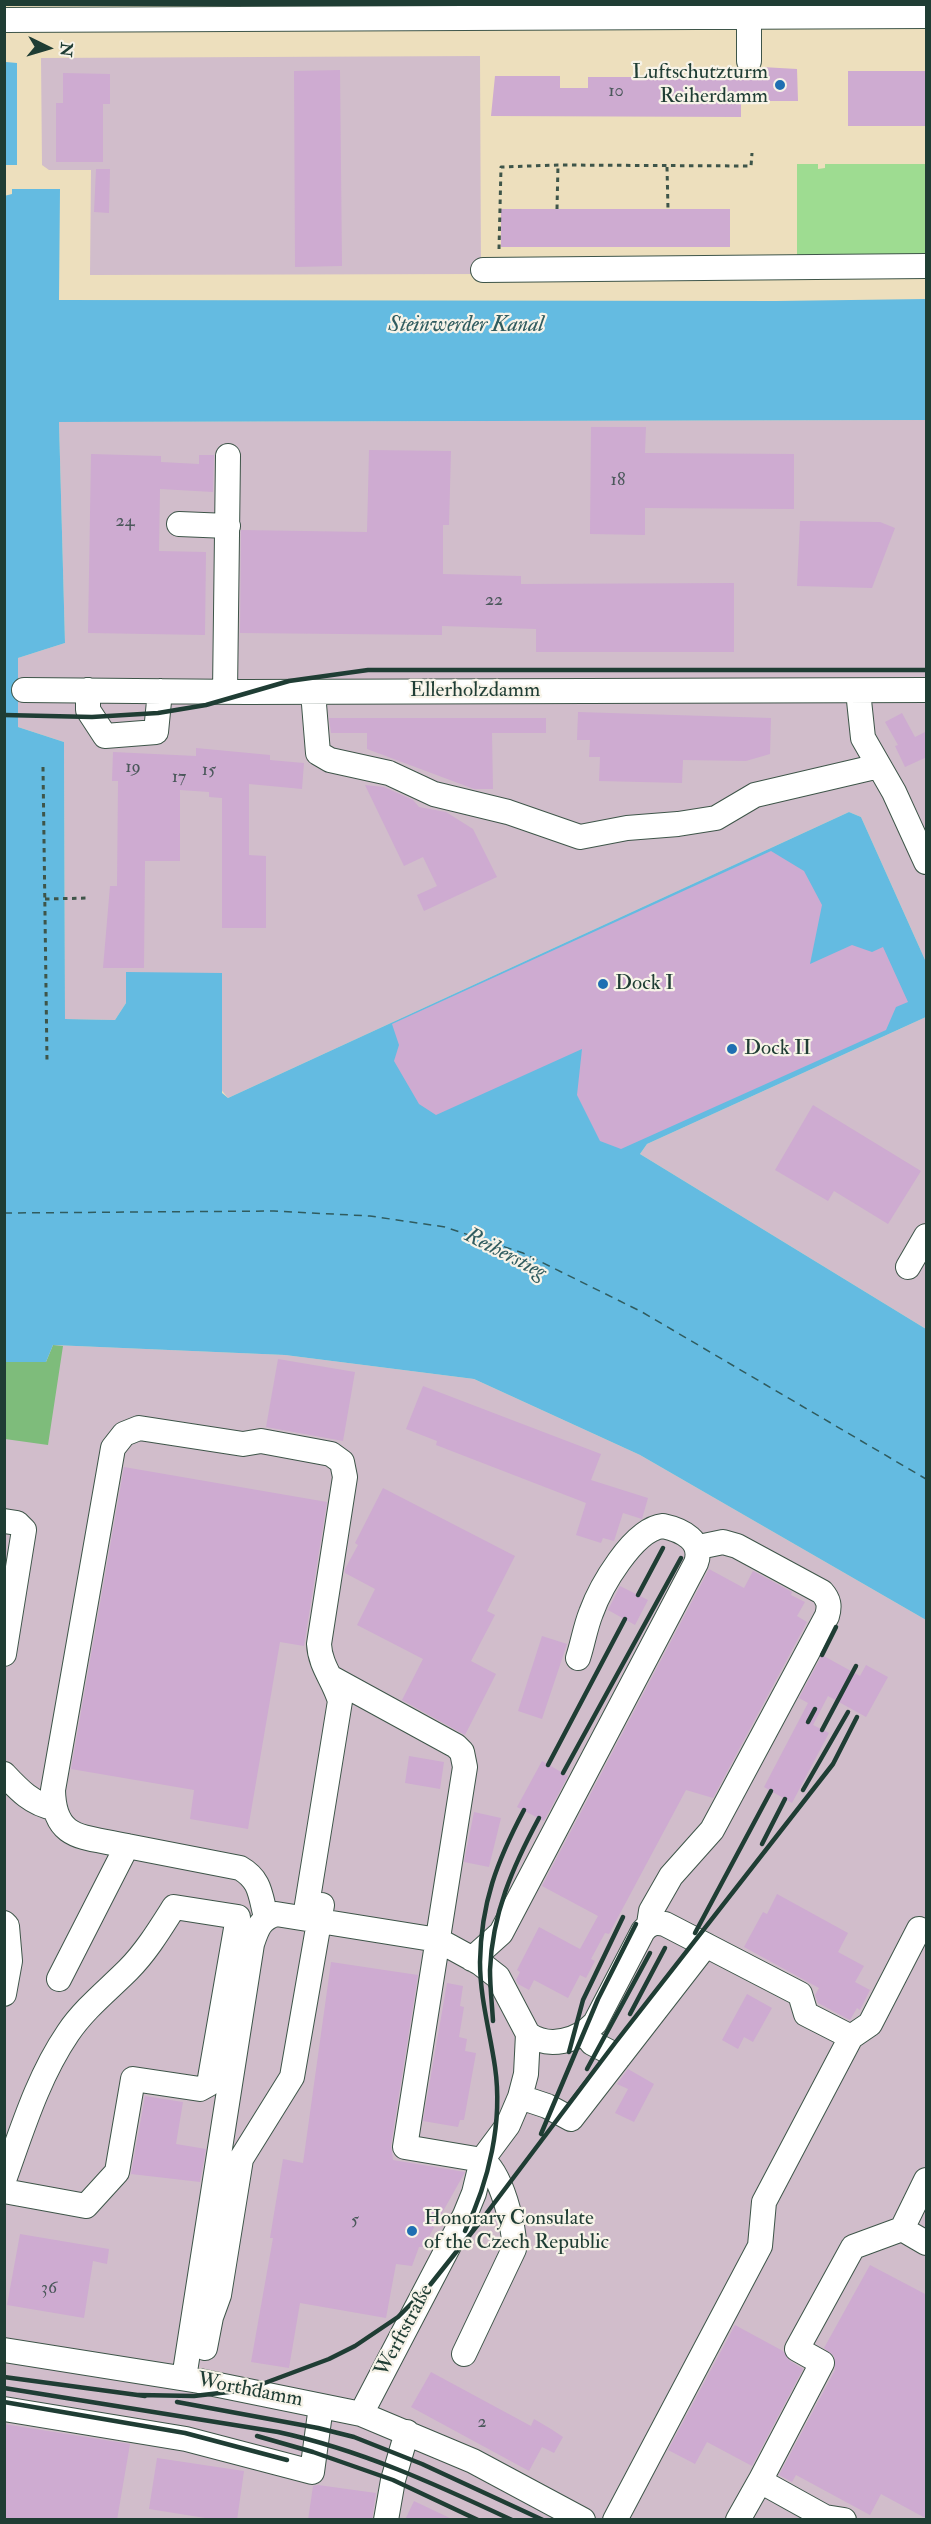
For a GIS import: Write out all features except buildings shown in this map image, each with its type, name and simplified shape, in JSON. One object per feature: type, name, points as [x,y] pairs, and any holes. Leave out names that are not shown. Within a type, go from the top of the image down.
[{"type":"street","points":[[6,20],[927,16]]},
{"type":"street","points":[[749,18],[749,61]]},
{"type":"street","points":[[491,261],[927,266]]},
{"type":"street","points":[[225,692],[228,456]]},
{"type":"street","points":[[179,524],[228,526]]},
{"type":"street","name":"Ellerholzdamm","points":[[24,690],[313,692],[927,690]]},
{"type":"street","points":[[88,690],[88,710],[105,736],[156,732],[160,691]]},
{"type":"street","points":[[858,691],[863,738],[894,792],[927,862]]},
{"type":"street","points":[[313,692],[318,753],[330,760],[389,773],[434,794],[508,812],[580,837],[627,828],[716,818],[755,795],[879,766]]},
{"type":"street","points":[[908,1267],[927,1236]]},
{"type":"street","points":[[266,1917],[258,1883],[251,1874],[240,1868],[69,1833],[57,1819],[53,1790],[111,1457],[118,1440],[131,1430],[150,1429],[243,1444],[261,1441],[331,1454],[342,1462],[345,1478],[319,1644],[322,1663],[336,1690],[346,1748]]},
{"type":"street","points":[[4,1521],[22,1525],[24,1537],[4,1654]]},
{"type":"street","points":[[472,1959],[501,1932],[696,1563],[699,1548],[691,1538],[663,1526],[649,1531],[637,1541],[614,1568],[600,1591],[590,1614],[578,1658]]},
{"type":"street","points":[[191,2380],[252,1944],[258,1925],[266,1917],[276,1914],[438,1940],[498,1977],[528,2034],[537,2041],[547,2043],[572,2039],[595,2023],[643,1931],[649,1924],[651,1911],[670,1876],[712,1830],[827,1616],[829,1608],[826,1596],[822,1592],[737,1546],[723,1542],[699,1548]]},
{"type":"street","points":[[336,1690],[364,1696],[456,1746],[465,1759],[405,2147],[482,2160],[489,2165],[502,2193],[515,2235],[514,2249],[464,2354]]},
{"type":"street","points":[[191,2380],[219,2295],[241,2159],[292,2076],[312,1919],[336,1690]]},
{"type":"street","points":[[312,1919],[354,1702],[364,1696]]},
{"type":"street","points":[[4,1774],[23,1795],[44,1806],[54,1808]]},
{"type":"street","points":[[59,1979],[127,1846]]},
{"type":"street","points":[[4,2180],[38,2088],[67,2034],[80,2016],[130,1968],[154,1939],[174,1907],[238,1917],[209,2084],[200,2089],[134,2079],[117,2172],[86,2206],[4,2191]]},
{"type":"street","points":[[649,1924],[657,1922],[665,1924],[800,1994],[806,2014],[851,2037]]},
{"type":"street","points":[[4,1923],[7,1926],[10,1961],[4,1995]]},
{"type":"street","points":[[615,2520],[760,2246],[764,2202],[851,2037],[870,2024],[919,1929]]},
{"type":"street","points":[[498,1977],[501,1932]]},
{"type":"street","points":[[520,2097],[547,2106],[571,2119],[706,1945]]},
{"type":"street","points":[[584,2032],[592,2043],[619,2057]]},
{"type":"street","points":[[482,2160],[508,2125],[520,2097],[526,2074],[528,2034]]},
{"type":"street","name":"Werftstraße","points":[[361,2414],[465,2215],[474,2193],[482,2160]]},
{"type":"street","points":[[738,2520],[822,2363],[797,2349],[853,2247],[902,2229],[927,2180]]},
{"type":"street","points":[[902,2229],[927,2243]]},
{"type":"street","name":"Worthdamm","points":[[4,2350],[191,2380],[361,2414],[486,2467],[579,2519]]},
{"type":"street","points":[[4,2409],[186,2439],[312,2472],[321,2406]]},
{"type":"street","points":[[386,2520],[393,2480],[407,2432]]},
{"type":"street","points":[[760,2481],[825,2517],[844,2520]]},
{"type":"path","points":[[491,261],[501,167],[751,166],[752,153]]},
{"type":"path","points":[[557,209],[558,165]]},
{"type":"path","points":[[667,167],[668,209]]},
{"type":"path","points":[[43,767],[47,1061]]},
{"type":"path","points":[[45,899],[89,898]]},
{"type":"shaded area","points":[[480,56],[481,274],[90,275],[91,170],[49,170],[42,165],[41,58]]},
{"type":"shaded area","points":[[926,420],[926,962],[861,817],[849,812],[228,1098],[126,973],[126,1003],[115,1020],[65,1019],[64,742],[18,727],[18,658],[65,643],[59,422]]},
{"type":"shaded area","points":[[926,1017],[926,1329],[640,1154],[647,1144]]},
{"type":"shaded area","points":[[53,1345],[285,1355],[474,1379],[640,1455],[926,1620],[926,2519],[5,2520],[5,1362],[46,1362]]},
{"type":"green space","points":[[797,164],[818,164],[818,169],[825,168],[825,164],[926,164],[926,263],[797,263]]},
{"type":"green space","points":[[53,1345],[63,1346],[48,1445],[5,1439],[4,1362],[46,1362]]},
{"type":"water","points":[[6,4],[6,62],[17,63],[17,165],[5,165]]},
{"type":"water","points":[[12,189],[60,189],[59,300],[776,301],[926,299],[926,420],[59,422],[65,643],[18,658],[18,727],[64,742],[65,1019],[115,1020],[126,1003],[126,972],[222,973],[222,1093],[228,1098],[849,812],[861,817],[926,962],[926,1017],[647,1144],[640,1154],[926,1329],[926,1620],[640,1455],[474,1379],[285,1355],[53,1345],[46,1362],[5,1362],[4,196],[12,194]]},
{"type":"ferry route","points":[[4,1213],[274,1211],[370,1216],[445,1227],[523,1253],[642,1312],[926,1479]]},
{"type":"railway","points":[[4,715],[92,717],[158,713],[206,705],[289,681],[368,670],[926,670]]},
{"type":"railway","points":[[638,1595],[663,1548]]},
{"type":"railway","points":[[563,1773],[681,1558]]},
{"type":"railway","points":[[548,1765],[625,1619]]},
{"type":"railway","points":[[822,1655],[836,1627]]},
{"type":"railway","points":[[822,1730],[856,1666]]},
{"type":"railway","points":[[808,1722],[815,1709]]},
{"type":"railway","points":[[803,1790],[848,1712]]},
{"type":"railway","points":[[139,2395],[194,2396],[246,2390],[329,2359],[355,2346],[398,2317],[430,2285],[480,2222],[615,2043],[833,1764],[857,1717]]},
{"type":"railway","points":[[695,1933],[771,1791]]},
{"type":"railway","points":[[762,1844],[785,1799]]},
{"type":"railway","points":[[465,2231],[487,2172],[497,2109],[495,2067],[480,1975],[481,1941],[492,1883],[524,1810]]},
{"type":"railway","points":[[493,2021],[490,1970],[495,1929],[513,1872],[539,1818]]},
{"type":"railway","points":[[569,2052],[583,2000],[623,1917]]},
{"type":"railway","points":[[541,2134],[598,1999],[636,1924]]},
{"type":"railway","points":[[630,2014],[665,1948]]},
{"type":"railway","points":[[587,2069],[650,1953]]},
{"type":"railway","points":[[4,2377],[145,2396]]},
{"type":"railway","points":[[4,2388],[309,2439],[397,2469],[512,2520]]},
{"type":"railway","points":[[4,2402],[185,2433],[287,2460]]},
{"type":"railway","points":[[177,2402],[318,2428],[354,2437],[422,2464],[543,2520]]},
{"type":"railway","points":[[257,2436],[313,2452],[393,2480],[478,2520]]},
{"type":"place","name":"Luftschutzturm Reiherdamm","points":[[780,85]]},
{"type":"place","name":"Dock I","points":[[603,984]]},
{"type":"place","name":"Dock II","points":[[732,1049]]},
{"type":"place","name":"Honorary Consulate of the Czech Republic","points":[[412,2231]]},
{"type":"water label","name":"Steinwerder Kanal","points":[[466,326]]},
{"type":"water label","name":"Reiherstieg","points":[[505,1255]]}]
